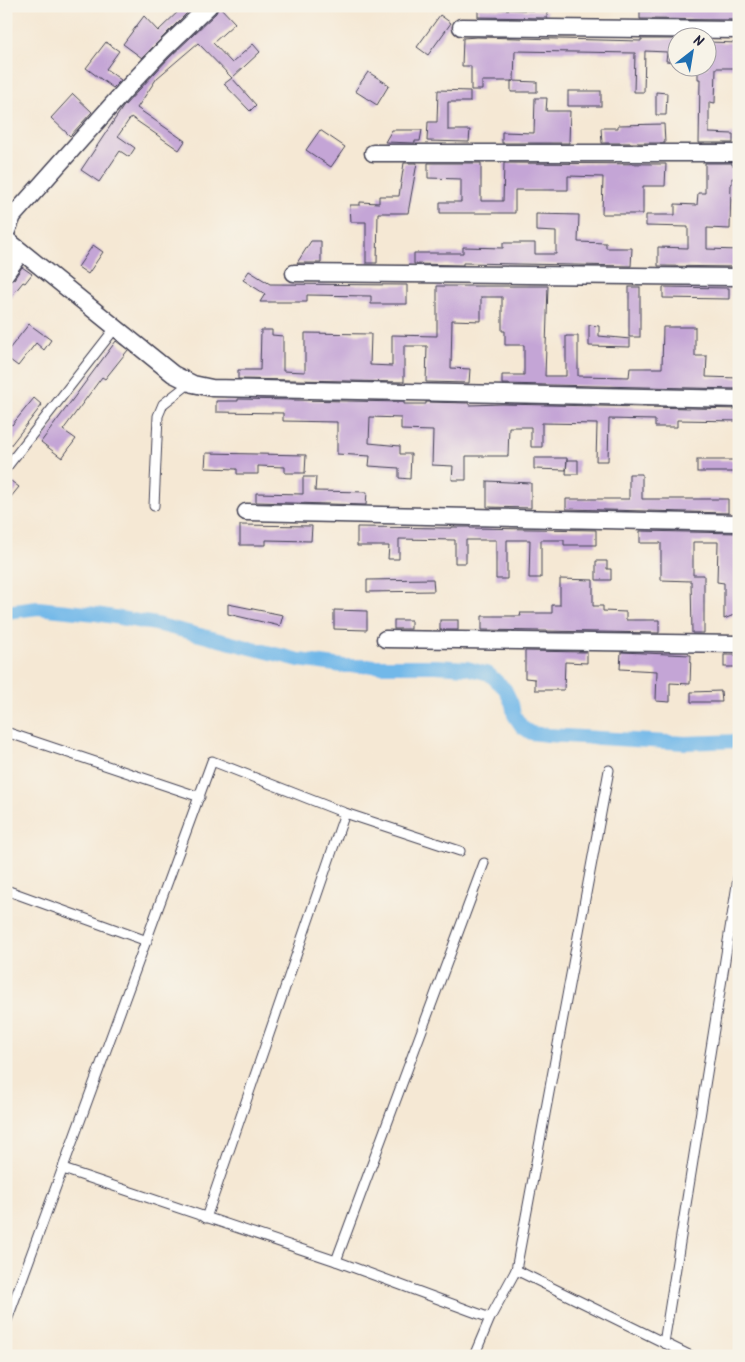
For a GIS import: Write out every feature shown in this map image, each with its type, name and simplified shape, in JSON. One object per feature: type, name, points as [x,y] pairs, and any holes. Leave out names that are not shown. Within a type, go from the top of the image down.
[{"type":"street","points":[[6,233],[13,216],[126,89],[209,6]]},
{"type":"street","points":[[461,27],[739,30]]},
{"type":"street","points":[[373,153],[739,154]]},
{"type":"street","points":[[6,239],[173,374],[190,383],[212,388],[739,399]]},
{"type":"street","points":[[6,273],[21,252]]},
{"type":"street","points":[[294,273],[739,277]]},
{"type":"street","points":[[246,512],[739,523]]},
{"type":"street","points":[[385,639],[739,644]]},
{"type":"lane","points":[[6,468],[116,327]]},
{"type":"lane","points":[[154,506],[158,416],[162,404],[190,383]]},
{"type":"lane","points":[[6,732],[200,796]]},
{"type":"lane","points":[[6,1323],[212,761],[345,813],[460,851]]},
{"type":"lane","points":[[474,1356],[490,1318],[516,1270],[609,770]]},
{"type":"lane","points":[[206,1218],[345,813]]},
{"type":"lane","points":[[336,1261],[484,863]]},
{"type":"lane","points":[[664,1343],[739,872]]},
{"type":"lane","points":[[6,890],[147,941]]},
{"type":"lane","points":[[63,1169],[336,1261],[490,1318]]},
{"type":"lane","points":[[516,1270],[690,1356]]},
{"type":"building","points":[[184,6],[194,6],[142,58],[123,44],[144,16],[158,31]]},
{"type":"building","points":[[219,6],[235,23],[213,43],[232,63],[253,44],[260,52],[232,78],[198,43],[157,78],[137,108],[185,141],[179,150],[131,117],[118,136],[135,148],[129,157],[120,151],[99,182],[81,170],[123,107],[169,58],[216,13]]},
{"type":"building","points":[[666,6],[709,8],[709,6],[739,6],[739,20],[640,19],[640,11],[666,11]]},
{"type":"building","points":[[478,8],[547,11],[547,18],[478,17]]},
{"type":"building","points":[[440,15],[451,23],[428,55],[417,47]]},
{"type":"building","points":[[463,38],[641,41],[641,39],[668,39],[668,61],[666,61],[667,52],[645,51],[644,92],[634,92],[635,53],[515,51],[514,81],[537,82],[537,92],[511,92],[511,81],[482,81],[482,90],[471,90],[471,66],[462,66]]},
{"type":"building","points":[[106,42],[119,51],[106,69],[121,80],[113,88],[86,68]]},
{"type":"building","points":[[718,42],[739,43],[739,68],[718,68]]},
{"type":"building","points":[[368,72],[389,85],[377,105],[355,91]]},
{"type":"building","points":[[232,78],[256,105],[250,111],[224,84]]},
{"type":"building","points":[[716,78],[715,103],[709,102],[709,133],[733,134],[733,143],[699,143],[700,79],[698,79]]},
{"type":"building","points":[[438,90],[470,91],[470,102],[448,102],[448,130],[470,130],[469,142],[427,141],[428,122],[437,122]]},
{"type":"building","points":[[568,91],[601,91],[601,106],[568,106]]},
{"type":"building","points":[[656,92],[667,93],[666,115],[656,115]]},
{"type":"building","points":[[73,94],[92,112],[70,136],[51,118]]},
{"type":"building","points":[[535,98],[547,98],[546,111],[570,111],[569,143],[502,143],[502,132],[534,133]]},
{"type":"building","points":[[664,124],[665,143],[602,143],[601,128],[618,128],[618,125]]},
{"type":"building","points":[[320,130],[345,147],[331,167],[306,150]]},
{"type":"building","points":[[392,130],[422,130],[420,141],[415,141],[415,143],[385,142]]},
{"type":"building","points":[[404,163],[417,163],[408,213],[378,213],[377,263],[366,263],[366,222],[351,222],[350,205],[360,205],[360,202],[379,203],[379,196],[399,196]]},
{"type":"building","points":[[428,163],[481,163],[481,201],[503,201],[504,163],[666,164],[665,186],[643,186],[643,214],[602,214],[603,177],[568,176],[568,190],[515,190],[515,213],[440,213],[440,202],[461,202],[461,179],[428,178]]},
{"type":"building","points":[[705,163],[732,163],[732,165],[739,165],[739,178],[732,178],[731,184],[730,229],[707,228],[707,249],[739,250],[739,267],[658,266],[658,247],[688,248],[688,227],[646,226],[646,215],[675,215],[675,204],[697,205],[698,193],[705,193]]},
{"type":"building","points":[[536,214],[579,215],[578,242],[606,243],[606,248],[632,248],[631,266],[414,264],[414,253],[463,253],[463,247],[503,248],[503,243],[535,243],[535,254],[556,254],[556,232],[536,231]]},
{"type":"building","points":[[311,241],[321,241],[321,263],[297,263]]},
{"type":"building","points":[[93,245],[103,252],[88,274],[78,267]]},
{"type":"building","points":[[22,267],[32,274],[6,303],[6,283],[14,279]]},
{"type":"building","points":[[249,271],[270,284],[407,285],[407,304],[371,304],[371,296],[307,295],[307,302],[260,302],[265,294],[243,280]]},
{"type":"building","points":[[437,286],[548,286],[545,376],[566,376],[566,336],[578,336],[578,376],[629,377],[630,368],[662,368],[663,327],[695,327],[695,356],[707,356],[706,377],[739,378],[739,389],[502,384],[502,375],[524,375],[524,345],[505,345],[505,331],[502,331],[502,297],[481,297],[481,321],[452,320],[451,368],[470,369],[469,383],[426,382],[427,346],[404,346],[404,382],[238,379],[238,370],[260,370],[261,330],[272,330],[272,335],[283,336],[283,371],[305,372],[305,333],[371,334],[370,365],[392,366],[392,335],[437,336]]},
{"type":"building","points":[[629,287],[640,287],[640,337],[629,337]]},
{"type":"building","points":[[663,287],[729,288],[729,299],[663,298]]},
{"type":"building","points":[[29,324],[51,340],[44,350],[36,343],[18,366],[6,357],[6,353]]},
{"type":"building","points":[[589,325],[599,326],[599,336],[630,339],[630,347],[589,346]]},
{"type":"building","points":[[116,341],[128,350],[105,379],[102,377],[63,430],[76,439],[62,458],[41,442]]},
{"type":"building","points":[[34,398],[42,405],[6,451],[6,421],[12,425]]},
{"type":"building","points":[[238,399],[404,402],[404,404],[426,404],[426,402],[469,403],[469,405],[739,409],[739,421],[677,420],[677,427],[655,427],[655,420],[609,419],[608,461],[596,461],[597,424],[542,423],[542,447],[531,447],[531,427],[509,427],[508,456],[466,456],[466,480],[452,480],[453,466],[432,465],[433,431],[401,430],[401,418],[370,417],[369,443],[400,446],[400,454],[411,454],[410,479],[399,478],[399,468],[369,466],[370,456],[337,454],[337,422],[283,421],[283,413],[216,412],[216,401],[238,401]]},
{"type":"building","points":[[206,453],[306,455],[305,473],[285,473],[285,467],[258,466],[258,474],[237,474],[237,469],[205,468]]},
{"type":"building","points":[[534,458],[567,458],[566,470],[534,469]]},
{"type":"building","points":[[567,460],[578,460],[578,474],[566,474]]},
{"type":"building","points":[[697,460],[739,460],[739,472],[697,472]]},
{"type":"building","points":[[629,474],[642,474],[642,499],[728,499],[728,513],[566,509],[566,499],[629,499]]},
{"type":"building","points":[[303,477],[316,477],[315,491],[367,492],[366,505],[256,502],[256,493],[303,494]]},
{"type":"building","points":[[11,481],[19,487],[6,503],[6,487]]},
{"type":"building","points":[[487,481],[531,483],[531,508],[487,507]]},
{"type":"building","points":[[240,525],[312,526],[311,541],[266,540],[266,545],[240,545]]},
{"type":"building","points":[[357,527],[596,530],[596,545],[564,545],[564,540],[541,540],[541,578],[529,578],[530,540],[507,540],[507,579],[496,579],[496,540],[466,540],[466,563],[455,563],[455,540],[399,539],[399,559],[388,559],[389,546],[357,546]]},
{"type":"building","points":[[640,531],[737,533],[736,571],[739,571],[739,602],[736,602],[734,615],[724,619],[724,583],[717,582],[718,542],[693,542],[693,575],[704,575],[704,633],[692,633],[691,581],[661,580],[661,543],[640,543]]},
{"type":"building","points":[[596,561],[607,561],[607,569],[611,569],[611,580],[596,580]]},
{"type":"building","points":[[433,579],[434,591],[367,592],[367,580]]},
{"type":"building","points":[[560,579],[593,580],[593,606],[603,606],[603,611],[626,612],[626,620],[659,620],[659,633],[482,630],[482,616],[521,616],[520,613],[552,613],[552,605],[560,605]]},
{"type":"building","points":[[228,604],[283,615],[280,626],[228,614]]},
{"type":"building","points":[[334,610],[367,611],[367,630],[334,629]]},
{"type":"building","points":[[394,620],[411,620],[411,629],[394,629]]},
{"type":"building","points":[[440,620],[458,620],[458,630],[440,630]]},
{"type":"building","points":[[525,651],[587,652],[587,663],[565,662],[564,690],[535,690],[535,679],[525,678]]},
{"type":"building","points":[[621,652],[691,655],[690,684],[670,683],[670,702],[656,701],[657,671],[620,669]]},
{"type":"building","points":[[724,655],[739,655],[739,667],[724,667]]},
{"type":"building","points":[[721,691],[722,702],[691,702],[691,692]]},
{"type":"waterway","points":[[6,612],[38,608],[96,614],[156,624],[299,660],[343,666],[467,668],[489,674],[505,689],[512,704],[514,715],[522,727],[531,733],[685,743],[739,741]]}]
